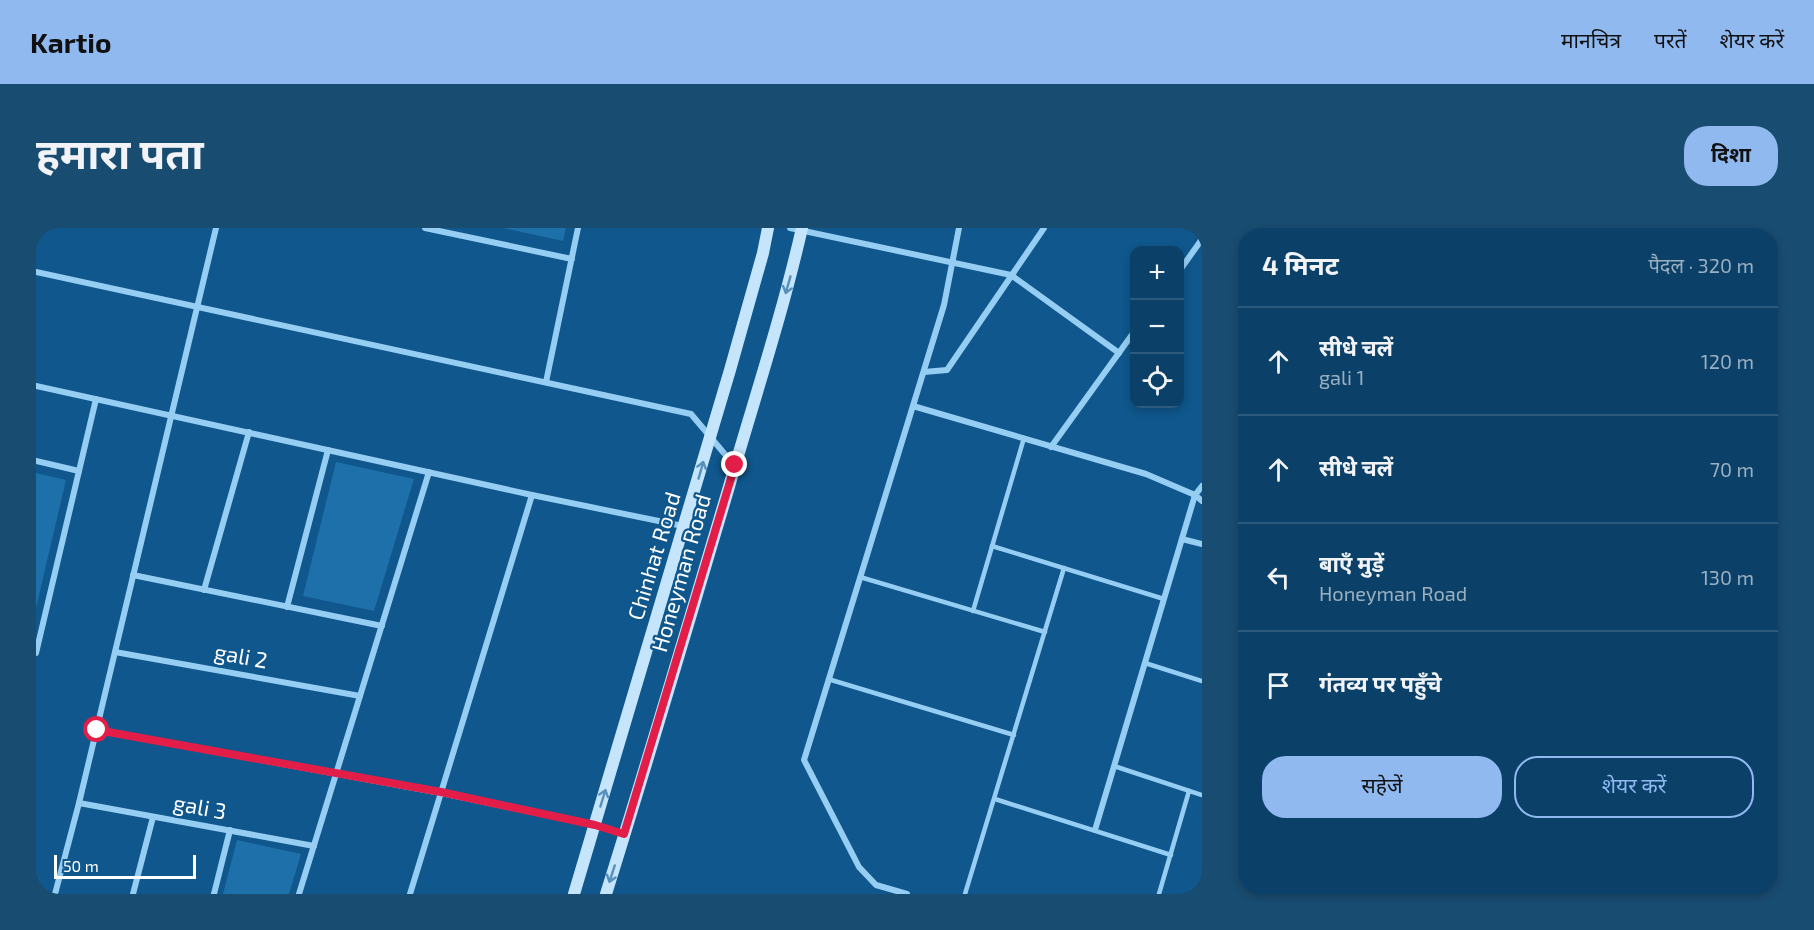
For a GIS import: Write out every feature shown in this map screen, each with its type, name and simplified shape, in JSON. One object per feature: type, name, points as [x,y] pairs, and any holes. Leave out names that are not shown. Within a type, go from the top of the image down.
[{"type":"street","points":[[55,894],[80,803],[216,228]]},
{"type":"street","points":[[425,228],[572,259]]},
{"type":"street","points":[[546,382],[578,228]]},
{"type":"street","name":"Chinhat Road","points":[[574,894],[711,435],[768,228]]},
{"type":"street","points":[[907,894],[876,885],[859,867],[804,760],[944,305],[959,228]]},
{"type":"street","points":[[924,372],[947,370],[1044,228]]},
{"type":"street","points":[[798,229],[1011,275],[1119,353]]},
{"type":"street","name":"Honeyman Road","points":[[606,894],[793,267],[798,229]]},
{"type":"street","points":[[1184,263],[1202,239]]},
{"type":"street","points":[[36,272],[691,414],[735,465]]},
{"type":"street","points":[[1051,447],[1130,338]]},
{"type":"street","points":[[36,386],[684,526]]},
{"type":"street","points":[[36,653],[96,399]]},
{"type":"street","points":[[913,406],[1146,474],[1196,495],[1202,501]]},
{"type":"street","points":[[204,590],[249,432]]},
{"type":"street","points":[[288,607],[327,450]]},
{"type":"street","points":[[36,461],[79,471]]},
{"type":"street","points":[[299,894],[429,472]]},
{"type":"street","points":[[1095,830],[1182,539],[1196,495],[1202,486]]},
{"type":"street","points":[[410,894],[532,495]]},
{"type":"street","points":[[1182,539],[1202,544]]},
{"type":"street","points":[[133,575],[382,626]]},
{"type":"street","name":"gali 2","points":[[115,652],[360,696]]},
{"type":"street","points":[[97,730],[441,792],[595,825],[624,834]]},
{"type":"street","name":"gali 3","points":[[80,803],[314,846]]},
{"type":"street","points":[[133,894],[153,817]]},
{"type":"street","points":[[214,894],[230,831]]},
{"type":"lane","points":[[973,611],[1024,438]]},
{"type":"lane","points":[[992,546],[1164,599]]},
{"type":"lane","points":[[965,894],[1064,568]]},
{"type":"lane","points":[[860,577],[1045,632]]},
{"type":"lane","points":[[1145,663],[1202,681]]},
{"type":"lane","points":[[828,679],[1014,735]]},
{"type":"lane","points":[[1114,766],[1202,795]]},
{"type":"lane","points":[[1160,894],[1189,791]]},
{"type":"lane","points":[[995,798],[1171,855]]},
{"type":"shaded area","points":[[503,228],[566,228],[563,241]]},
{"type":"shaded area","points":[[336,462],[414,479],[374,611],[303,596]]},
{"type":"shaded area","points":[[36,473],[66,480],[36,608]]},
{"type":"shaded area","points":[[237,840],[301,854],[289,894],[223,894]]},
{"type":"route","points":[[97,730],[441,792],[595,825],[624,834],[735,465]]}]
